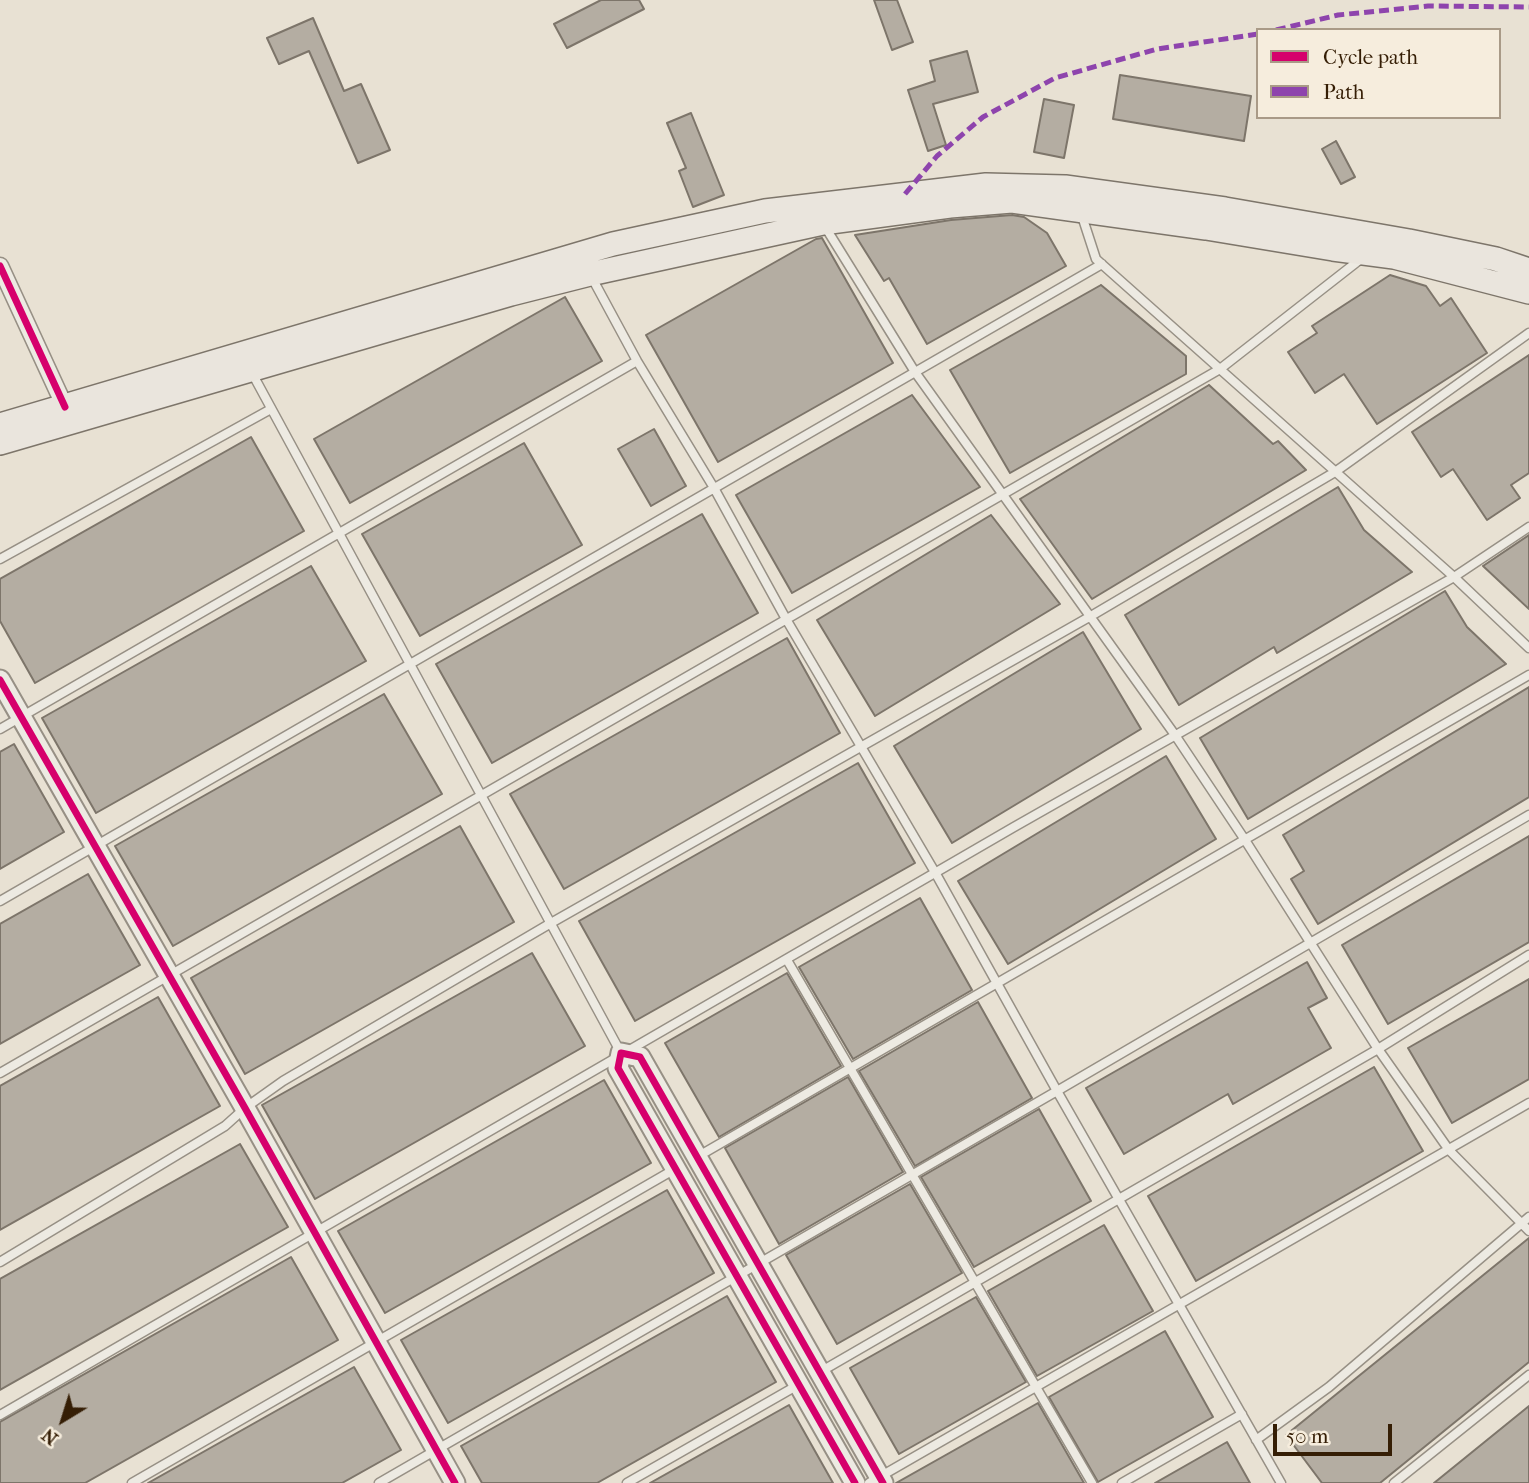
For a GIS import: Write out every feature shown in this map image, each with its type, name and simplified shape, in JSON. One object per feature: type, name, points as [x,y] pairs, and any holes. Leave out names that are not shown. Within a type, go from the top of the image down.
[{"type":"main road","points":[[0,425],[613,244],[752,213],[986,184],[1065,187],[1081,200],[1394,257],[1529,292]]},
{"type":"main road","points":[[0,443],[511,294],[590,274],[822,223],[950,206],[1012,201],[1081,200],[1225,209],[1409,241],[1496,259],[1529,270]]},
{"type":"street","points":[[0,266],[65,407]]},
{"type":"street","points":[[0,680],[245,1108],[455,1483]]},
{"type":"street","points":[[855,1483],[618,1068],[621,1054],[640,1057],[820,1372],[877,1481]]},
{"type":"lane","points":[[1081,200],[1096,258],[1454,577],[1529,648]]},
{"type":"lane","points":[[822,223],[915,372],[1175,735],[1378,1049],[1449,1150],[1529,1231]]},
{"type":"lane","points":[[0,1073],[1220,369],[1367,254]]},
{"type":"lane","points":[[0,901],[1102,264]]},
{"type":"lane","points":[[590,274],[636,361],[714,488],[786,619],[936,874],[1281,1483]]},
{"type":"lane","points":[[0,1262],[225,1126],[283,1081],[551,923],[1091,616],[1335,472],[1529,333]]},
{"type":"lane","points":[[0,729],[636,361]]},
{"type":"lane","points":[[250,369],[621,1054]]},
{"type":"lane","points":[[0,559],[271,409]]},
{"type":"lane","points":[[0,1415],[621,1054],[1454,577],[1529,527]]},
{"type":"lane","points":[[697,1157],[1529,676]]},
{"type":"lane","points":[[379,1483],[1529,815]]},
{"type":"lane","points":[[820,1372],[1378,1049],[1529,954]]},
{"type":"lane","points":[[787,960],[1091,1483]]},
{"type":"lane","points":[[877,1481],[1178,1304],[1529,1103]]},
{"type":"lane","points":[[132,1483],[676,1169]]},
{"type":"lane","points":[[1256,1440],[1329,1387],[1529,1217]]},
{"type":"lane","points":[[1394,1483],[1529,1375]]},
{"type":"lane","points":[[627,1483],[798,1384]]},
{"type":"lane","points":[[1122,1483],[1242,1415]]},
{"type":"building","points":[[601,0],[639,0],[644,9],[567,48],[554,24]]},
{"type":"building","points":[[874,0],[897,0],[913,42],[892,50]]},
{"type":"building","points":[[313,18],[344,91],[361,84],[390,150],[358,163],[309,51],[279,64],[267,38]]},
{"type":"building","points":[[967,51],[978,92],[933,104],[946,145],[928,151],[908,90],[935,81],[930,61]]},
{"type":"building","points":[[1120,75],[1251,96],[1244,141],[1113,119]]},
{"type":"building","points":[[1044,99],[1074,105],[1064,158],[1034,152]]},
{"type":"building","points":[[691,113],[724,195],[693,207],[679,171],[686,168],[667,123]]},
{"type":"building","points":[[1336,141],[1355,177],[1341,184],[1322,149]]},
{"type":"building","points":[[1012,215],[1024,217],[1047,233],[1066,266],[927,344],[889,278],[884,281],[855,235],[951,220]]},
{"type":"building","points":[[822,238],[893,363],[718,462],[646,335]]},
{"type":"building","points":[[1390,275],[1426,286],[1440,306],[1451,298],[1487,353],[1377,424],[1344,374],[1315,393],[1288,352],[1317,333],[1312,326]]},
{"type":"building","points":[[1101,285],[1186,356],[1186,374],[1010,473],[950,370]]},
{"type":"building","points":[[565,297],[602,361],[350,503],[314,439]]},
{"type":"building","points":[[1529,355],[1529,473],[1511,485],[1520,498],[1487,520],[1453,469],[1441,477],[1412,432]]},
{"type":"building","points":[[1209,385],[1273,444],[1278,441],[1306,470],[1092,599],[1020,499]]},
{"type":"building","points":[[912,395],[980,487],[792,593],[736,495]]},
{"type":"building","points":[[654,429],[686,486],[651,506],[618,449]]},
{"type":"building","points":[[251,437],[304,531],[35,683],[0,621],[0,579]]},
{"type":"building","points":[[524,443],[582,545],[420,636],[362,534]]},
{"type":"building","points":[[1338,487],[1364,530],[1412,572],[1277,653],[1274,647],[1179,705],[1125,615]]},
{"type":"building","points":[[702,514],[758,613],[492,763],[436,664]]},
{"type":"building","points":[[991,515],[1060,604],[875,716],[817,620]]},
{"type":"building","points":[[1529,535],[1529,609],[1483,566]]},
{"type":"building","points":[[311,566],[366,661],[96,813],[42,718]]},
{"type":"building","points":[[1445,591],[1467,627],[1506,664],[1248,819],[1200,738]]},
{"type":"building","points":[[1083,632],[1141,729],[952,843],[894,746]]},
{"type":"building","points":[[787,638],[840,733],[564,889],[510,794]]},
{"type":"building","points":[[1529,687],[1529,797],[1318,924],[1291,879],[1304,871],[1283,835]]},
{"type":"building","points":[[384,694],[442,794],[173,946],[115,846]]},
{"type":"building","points":[[14,744],[64,832],[0,869],[0,752]]},
{"type":"building","points":[[1166,756],[1216,839],[1008,964],[958,881]]},
{"type":"building","points":[[858,763],[915,863],[635,1021],[579,921]]},
{"type":"building","points":[[460,826],[514,922],[245,1074],[191,978]]},
{"type":"building","points":[[1529,836],[1529,942],[1388,1024],[1342,945]]},
{"type":"building","points":[[88,874],[140,965],[0,1044],[0,924]]},
{"type":"building","points":[[920,898],[972,990],[853,1059],[799,967]]},
{"type":"building","points":[[532,953],[585,1046],[315,1199],[262,1105]]},
{"type":"building","points":[[1307,962],[1327,998],[1308,1008],[1331,1048],[1233,1104],[1228,1094],[1124,1154],[1086,1088]]},
{"type":"building","points":[[787,973],[841,1066],[719,1137],[665,1043]]},
{"type":"building","points":[[1529,979],[1529,1079],[1452,1123],[1408,1048]]},
{"type":"building","points":[[158,997],[220,1106],[0,1230],[0,1086]]},
{"type":"building","points":[[978,1002],[1032,1098],[915,1166],[859,1071]]},
{"type":"building","points":[[1374,1067],[1423,1151],[1196,1281],[1148,1196]]},
{"type":"building","points":[[848,1077],[903,1172],[779,1244],[725,1148]]},
{"type":"building","points":[[604,1080],[651,1163],[385,1313],[338,1231]]},
{"type":"building","points":[[1039,1109],[1091,1201],[974,1267],[921,1177]]},
{"type":"building","points":[[240,1144],[288,1227],[0,1390],[0,1279]]},
{"type":"building","points":[[910,1184],[962,1273],[837,1344],[786,1255]]},
{"type":"building","points":[[667,1190],[714,1273],[448,1423],[401,1340]]},
{"type":"building","points":[[1104,1225],[1153,1311],[1037,1376],[988,1291]]},
{"type":"building","points":[[1529,1238],[1529,1362],[1380,1483],[1322,1483],[1286,1435]]},
{"type":"building","points":[[291,1257],[338,1340],[85,1483],[0,1483],[0,1422]]},
{"type":"building","points":[[727,1296],[776,1382],[597,1483],[482,1483],[461,1446]]},
{"type":"building","points":[[976,1297],[1026,1382],[899,1454],[850,1368]]},
{"type":"building","points":[[1165,1331],[1213,1417],[1098,1482],[1049,1397]]},
{"type":"building","points":[[354,1367],[401,1450],[342,1483],[148,1483]]},
{"type":"building","points":[[1038,1403],[1084,1483],[896,1483]]},
{"type":"building","points":[[789,1405],[833,1483],[650,1483]]},
{"type":"building","points":[[1529,1406],[1529,1483],[1434,1483]]},
{"type":"building","points":[[1227,1442],[1250,1483],[1155,1483]]},
{"type":"marked path","points":[[1284,28],[1338,15],[1428,6],[1529,7]]},
{"type":"marked path","points":[[905,194],[937,156],[983,117],[1055,78],[1157,49],[1256,34]]},
{"type":"cycle path","points":[[0,266],[65,407]]},
{"type":"cycle path","points":[[0,680],[245,1108],[455,1483]]},
{"type":"cycle path","points":[[855,1483],[618,1068],[621,1053],[640,1057],[883,1483]]}]
